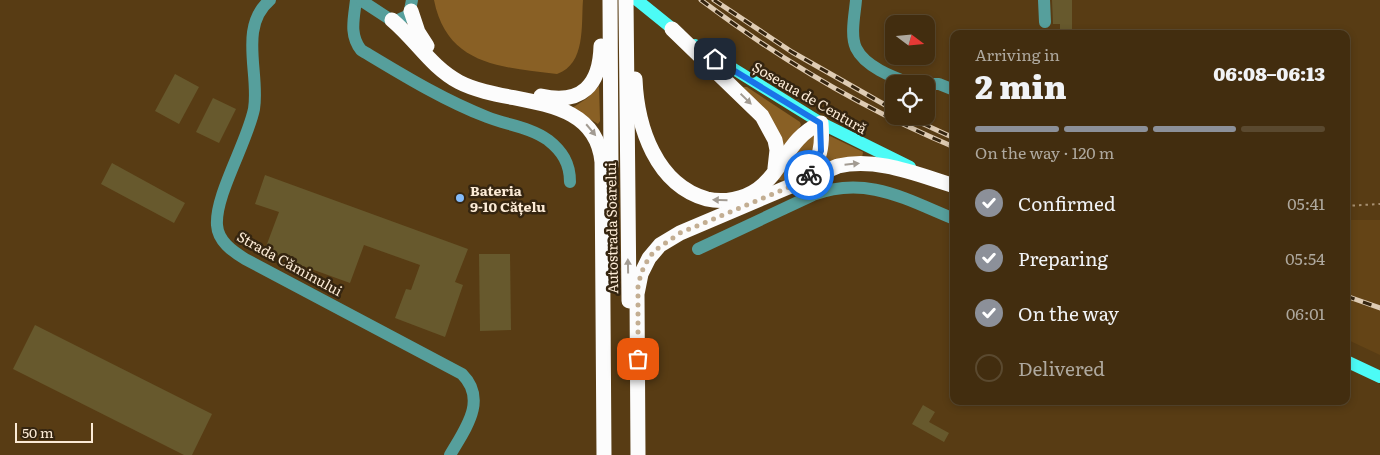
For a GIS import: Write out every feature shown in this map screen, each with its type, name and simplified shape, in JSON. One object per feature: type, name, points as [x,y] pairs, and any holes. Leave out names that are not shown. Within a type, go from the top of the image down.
[{"type":"highway","points":[[412,3],[418,32],[436,56],[460,74],[487,84],[549,98],[568,98],[582,93],[592,84],[599,69],[603,0]]},
{"type":"highway","name":"Autostrada Soarelui","points":[[610,0],[613,455]]},
{"type":"highway","name":"Autostrada Soarelui","points":[[626,0],[633,114],[630,455]]},
{"type":"highway","points":[[636,0],[633,114],[661,166],[680,185],[703,198],[724,201],[746,195],[766,182],[804,132],[820,123],[821,151],[818,161],[806,180]]},
{"type":"highway","points":[[388,18],[432,63],[458,82],[477,89],[558,108],[586,123],[597,137],[602,162],[604,455]]},
{"type":"highway","points":[[672,29],[762,116],[775,140],[777,150],[775,169]]},
{"type":"highway","points":[[638,455],[637,294],[644,266],[660,245],[680,233],[838,166],[866,163],[950,185]]},
{"type":"main road","name":"Șoseaua de Centură","points":[[636,0],[672,29],[737,73],[820,123],[950,185]]},
{"type":"main road","points":[[1350,363],[1380,377]]},
{"type":"street","name":"Strada Căminului","points":[[270,0],[263,7],[254,24],[252,38],[254,107],[246,137],[218,209],[217,228],[220,236],[225,244],[245,258],[449,365],[462,374],[471,385],[474,407],[469,423],[450,455]]},
{"type":"street","points":[[358,0],[377,0]]},
{"type":"street","points":[[358,0],[388,18],[401,20],[412,3]]},
{"type":"street","points":[[358,0],[352,30],[355,42],[361,50],[486,117],[536,132],[553,145],[567,160],[570,169],[570,182]]},
{"type":"street","points":[[381,0],[380,7],[388,18]]},
{"type":"street","points":[[856,0],[855,47],[883,72],[890,75]]},
{"type":"street","points":[[1044,0],[1045,22]]},
{"type":"street","points":[[935,84],[950,88]]},
{"type":"street","points":[[698,250],[784,208],[832,188],[846,186],[876,189],[950,216]]},
{"type":"street","points":[[777,191],[784,208]]},
{"type":"path","points":[[1350,206],[1380,204]]},
{"type":"shaded area","points":[[434,0],[583,0],[582,32],[577,53],[573,62],[557,74],[516,69],[480,59],[464,51],[451,38],[441,22]]},
{"type":"shaded area","points":[[599,86],[600,121],[598,124],[572,108],[586,99]]},
{"type":"shaded area","points":[[743,87],[747,87],[800,122],[801,125],[787,146],[784,147]]},
{"type":"shaded area","points":[[814,133],[818,138],[804,168],[793,179],[785,181],[777,179],[777,173]]},
{"type":"shaded area","points":[[830,136],[863,152],[862,158],[823,165],[827,138]]},
{"type":"shaded area","points":[[1350,220],[1380,220],[1380,355],[1350,341]]},
{"type":"building","points":[[1052,0],[1072,0],[1072,30],[1060,30],[1060,24],[1053,24]]},
{"type":"building","points":[[175,74],[199,87],[179,124],[155,111]]},
{"type":"building","points":[[213,98],[236,109],[219,143],[196,132]]},
{"type":"building","points":[[112,163],[185,203],[174,223],[101,184]]},
{"type":"building","points":[[265,175],[468,249],[455,282],[463,285],[445,337],[395,318],[406,289],[411,290],[420,265],[364,245],[350,283],[264,252],[279,212],[255,204]]},
{"type":"building","points":[[479,254],[510,254],[511,330],[480,331]]},
{"type":"building","points":[[35,325],[212,414],[192,455],[184,455],[13,369]]},
{"type":"building","points":[[923,405],[935,412],[929,422],[949,433],[944,442],[912,424]]},
{"type":"railway","points":[[701,0],[760,42],[855,100],[950,145]]},
{"type":"railway","points":[[714,0],[792,52],[885,105]]},
{"type":"railway","points":[[926,125],[950,136]]},
{"type":"railway","points":[[1350,297],[1380,308]]},
{"type":"way so far","points":[[638,359],[638,284],[644,266],[654,251],[667,240],[680,233],[806,180],[809,175]]},
{"type":"place","name":"Bateria 9-10 Cățelu","points":[[460,198]]},
{"type":"route","points":[[715,59],[820,123],[821,151],[818,161],[809,175]]}]
